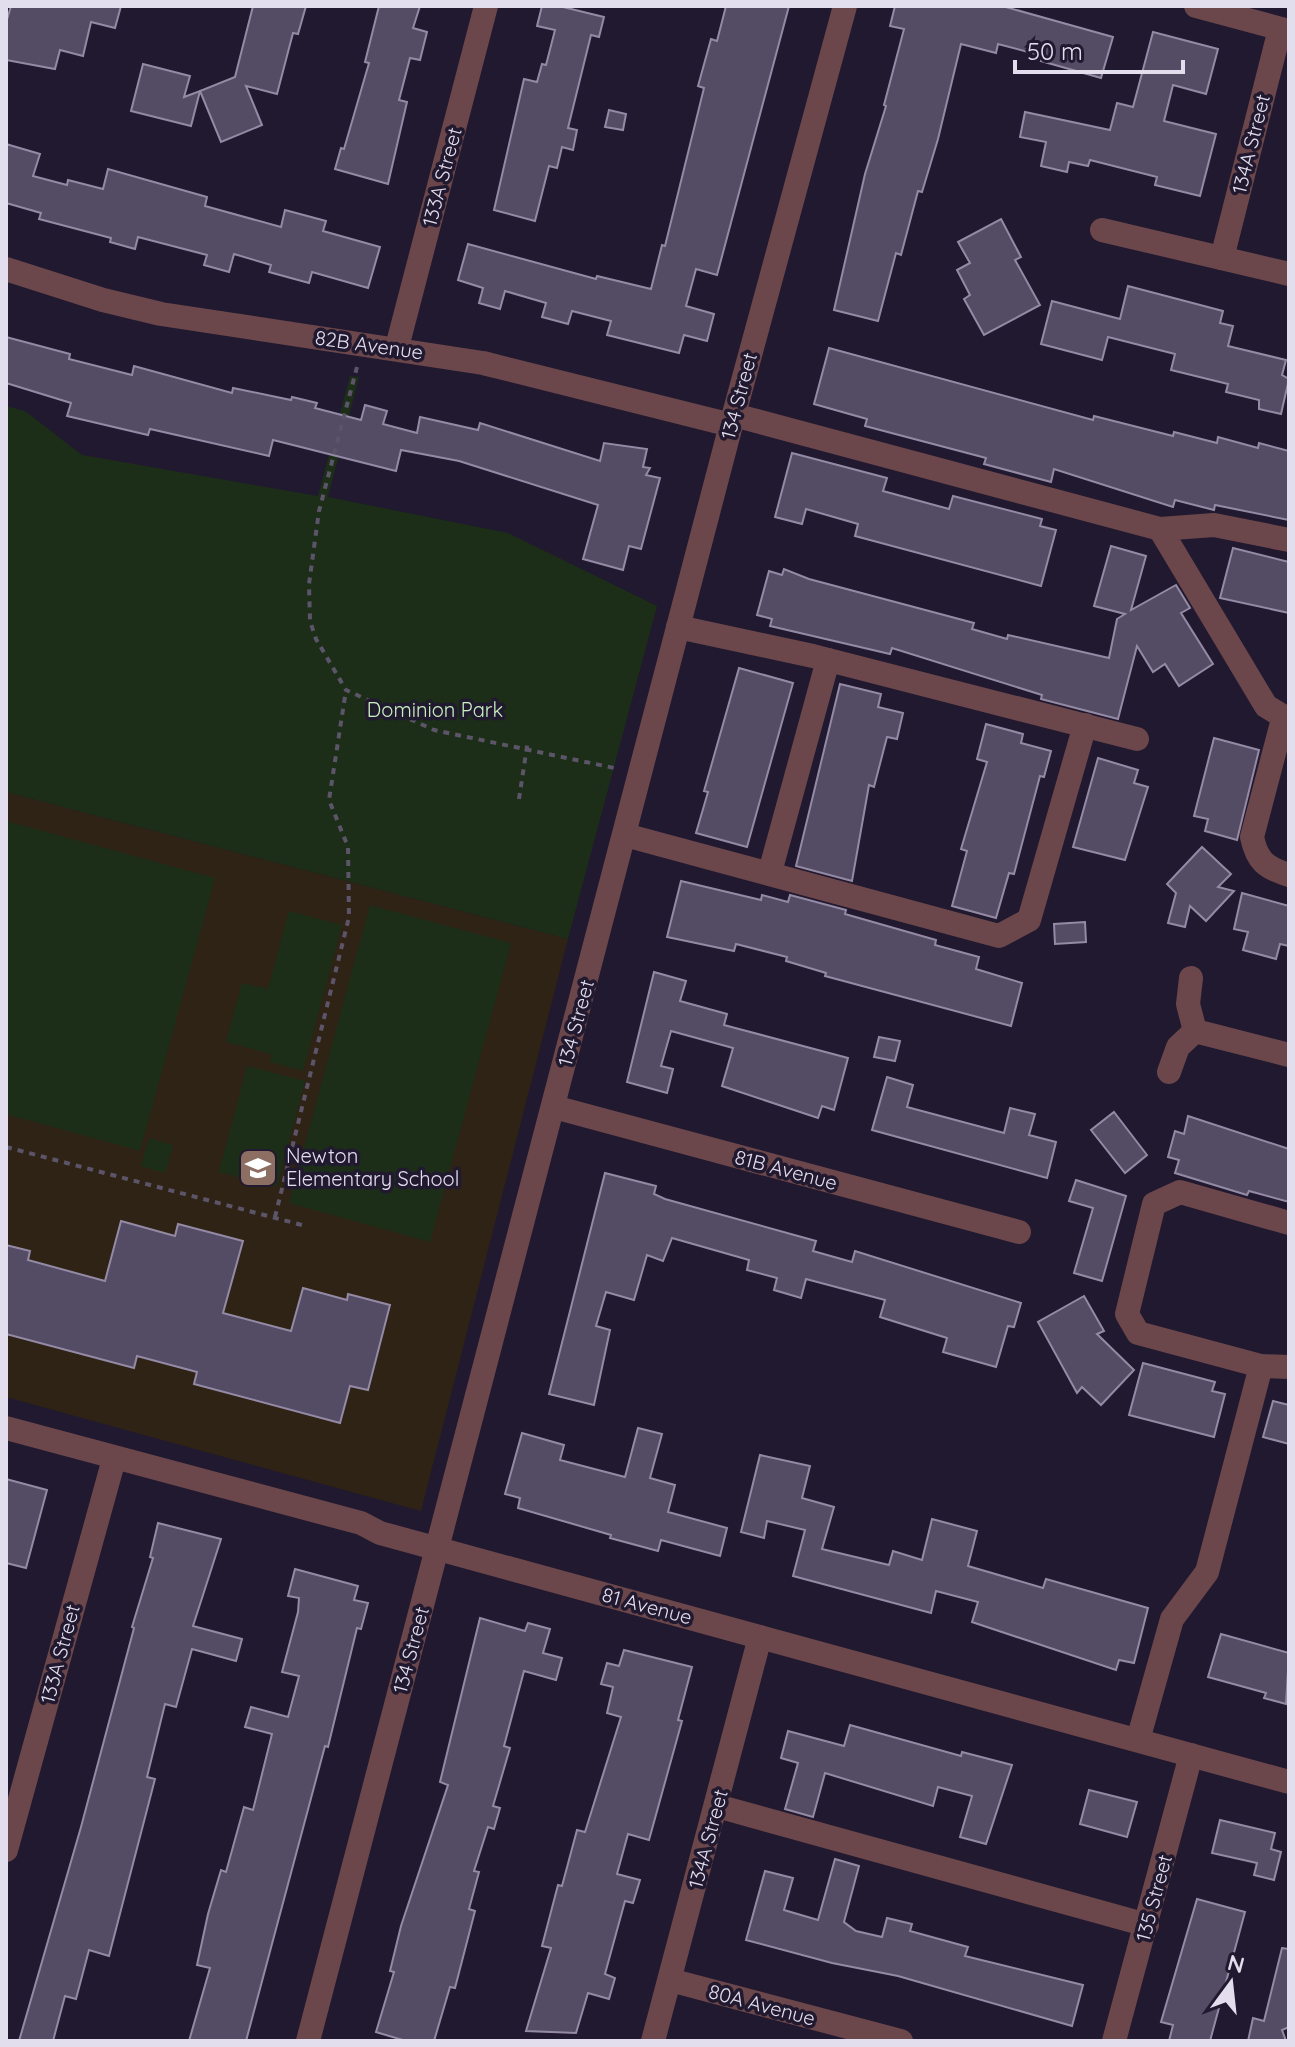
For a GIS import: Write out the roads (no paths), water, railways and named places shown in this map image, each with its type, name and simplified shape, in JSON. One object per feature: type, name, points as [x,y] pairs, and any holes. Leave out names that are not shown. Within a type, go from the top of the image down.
[{"type":"street","name":"133A Street","points":[[397,347],[486,6]]},
{"type":"street","name":"134 Street","points":[[308,2041],[732,420],[845,6]]},
{"type":"street","points":[[1196,6],[1284,30]]},
{"type":"street","name":"134A Street","points":[[1222,258],[1284,30]]},
{"type":"street","points":[[1102,230],[1289,274]]},
{"type":"street","name":"82B Avenue","points":[[6,269],[103,300],[161,314],[397,347],[525,371],[732,420],[1160,529],[1214,525],[1289,540]]},
{"type":"street","points":[[1160,529],[1266,706],[1286,719],[1252,837],[1256,857],[1270,869],[1289,875]]},
{"type":"street","points":[[678,627],[828,660],[1137,739]]},
{"type":"street","points":[[770,872],[828,660]]},
{"type":"street","points":[[625,835],[999,936],[1029,920],[1085,725]]},
{"type":"street","points":[[1191,978],[1188,1004],[1195,1031]]},
{"type":"street","points":[[1195,1031],[1289,1055]]},
{"type":"street","points":[[1169,1072],[1178,1047],[1195,1031]]},
{"type":"street","name":"81B Avenue","points":[[554,1107],[1019,1232]]},
{"type":"street","points":[[1289,1223],[1180,1192],[1154,1204],[1127,1314],[1138,1333],[1261,1366],[1289,1367]]},
{"type":"street","points":[[1138,1740],[1172,1619],[1207,1572],[1261,1366]]},
{"type":"street","name":"81 Avenue","points":[[6,1428],[361,1523],[380,1533],[1289,1782]]},
{"type":"street","name":"133A Street","points":[[6,1850],[114,1459]]},
{"type":"street","name":"134A Street","points":[[653,2041],[760,1637]]},
{"type":"street","name":"135 Street","points":[[1114,2041],[1191,1755]]},
{"type":"street","points":[[717,1806],[1147,1925]]},
{"type":"street","name":"80A Avenue","points":[[670,1980],[901,2041]]},
{"type":"place","name":"Newton Elementary School","points":[[258,1168]]},
{"type":"park label","name":"Dominion Park","points":[[435,710]]}]
